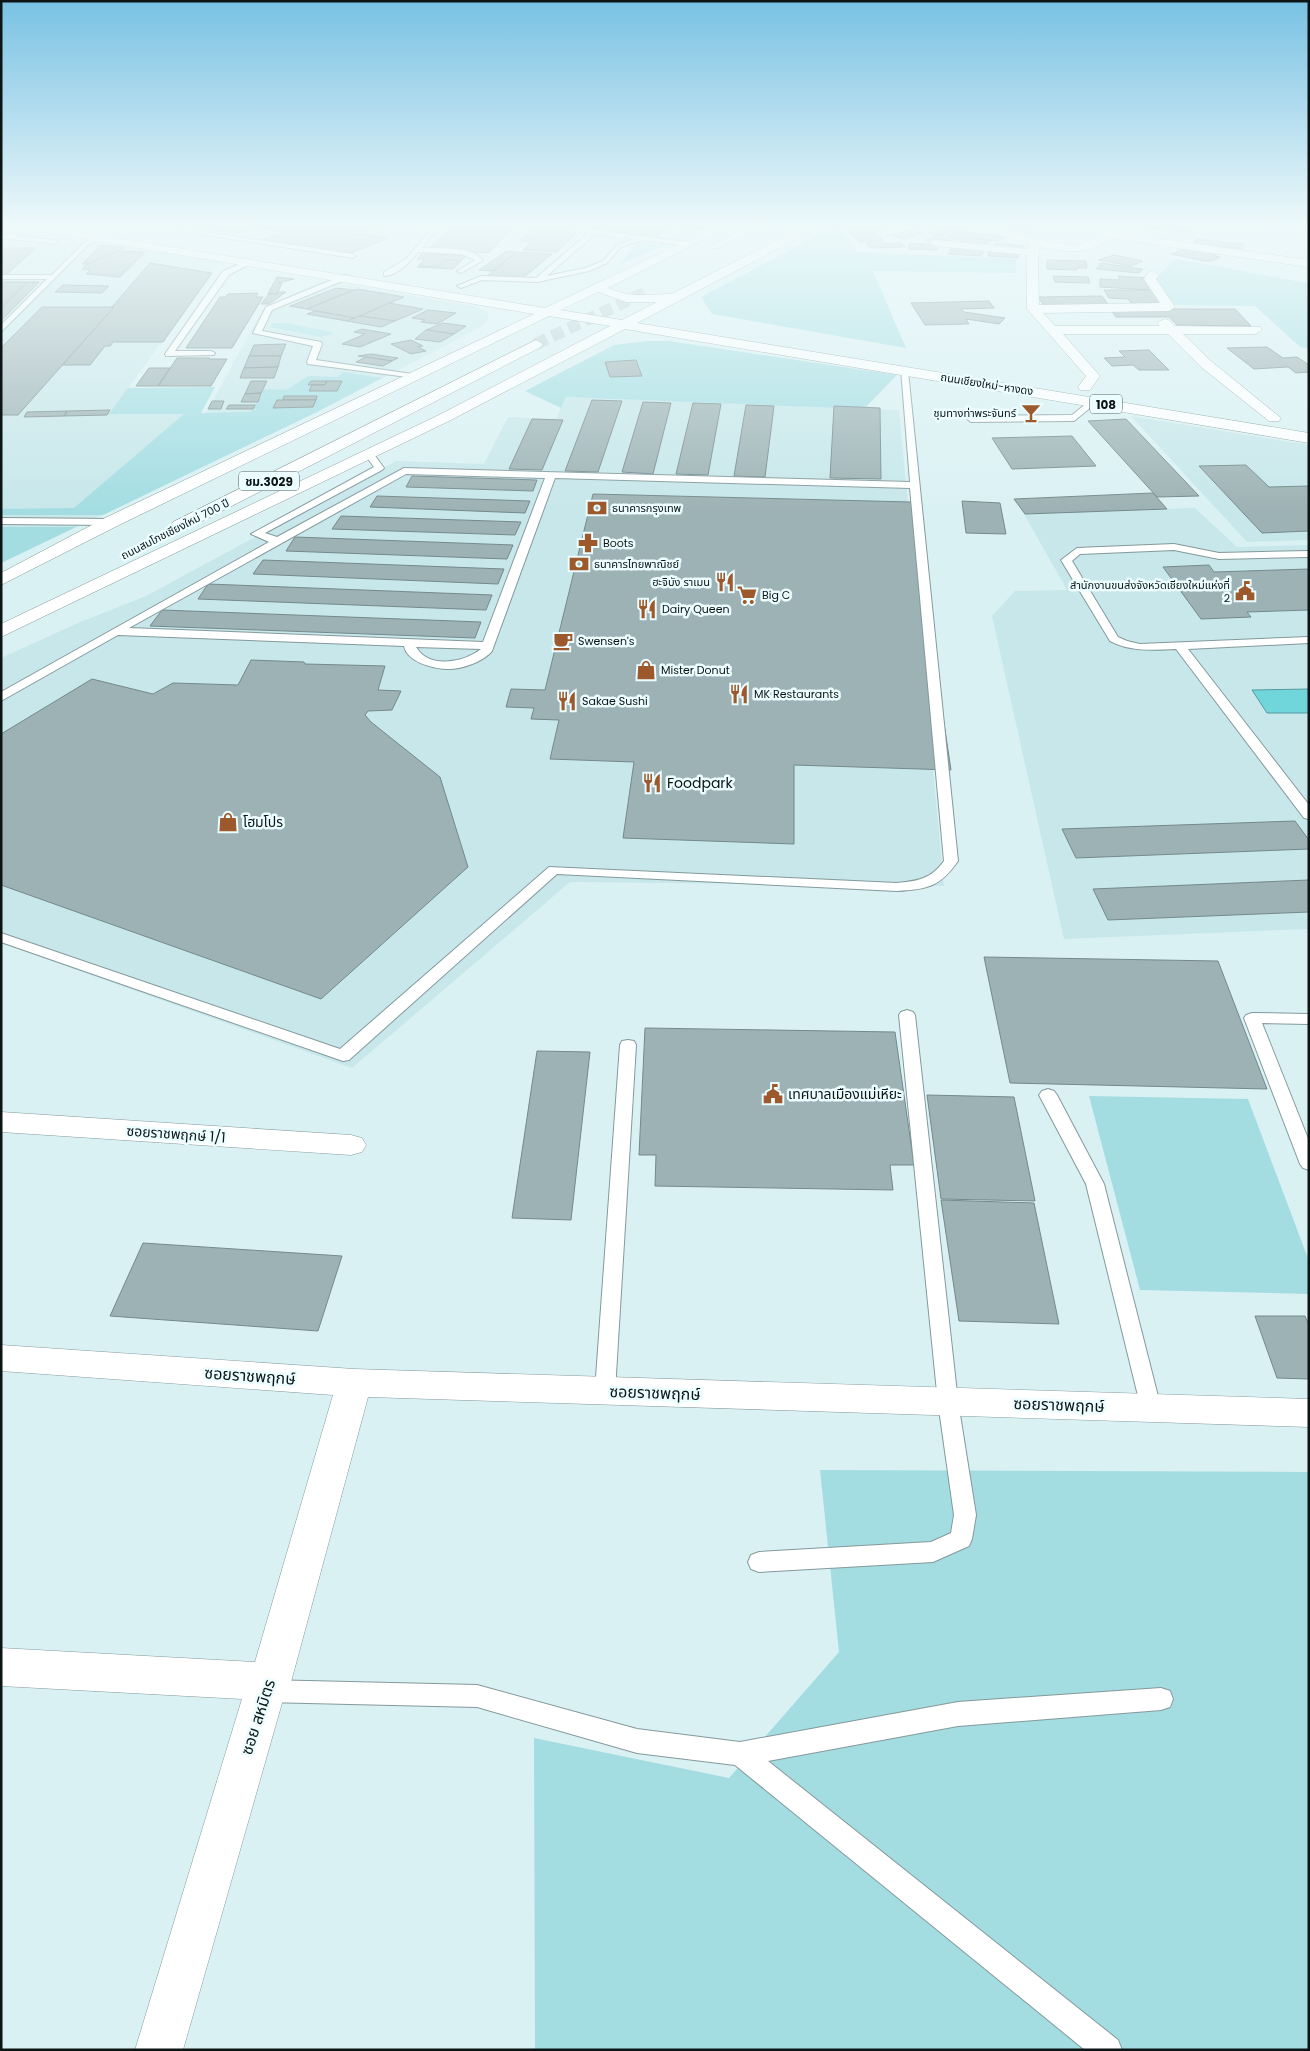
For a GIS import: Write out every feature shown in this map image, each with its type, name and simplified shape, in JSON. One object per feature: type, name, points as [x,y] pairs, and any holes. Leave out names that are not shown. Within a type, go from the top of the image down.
[{"type":"main road","points":[[501,333],[503,320]]},
{"type":"main road","points":[[1,580],[110,522],[529,320]]},
{"type":"main road","name":"ถนนเชียงใหม่-หางดง","points":[[598,320],[1309,438]]},
{"type":"main road","points":[[1,631],[370,455],[581,338],[631,320]]},
{"type":"main road","name":"ถนนเชียงใหม่-หางดง","points":[[668,320],[1309,424]]},
{"type":"main road","points":[[1043,320],[1093,376],[1085,387]]},
{"type":"main road","points":[[1052,330],[1166,325],[1254,330]]},
{"type":"main road","points":[[1166,325],[1206,364],[1274,418]]},
{"type":"main road","points":[[501,333],[518,328],[543,326],[581,338],[697,336]]},
{"type":"main road","name":"ถนนสมโภชเชียงใหม่ 700 ปี","points":[[165,534],[529,343],[169,514]]},
{"type":"main road","name":"ถนนสมโภชเชียงใหม่ 700 ปี","points":[[1,618],[130,552]]},
{"type":"main road","points":[[1,596],[28,584]]},
{"type":"main road","name":"ซอยราชพฤกษ์ 1/1","points":[[1,1122],[351,1145]]},
{"type":"main road","name":"ซอยราชพฤกษ์","points":[[1,1358],[354,1383],[1309,1413]]},
{"type":"main road","name":"ซอย สหมิตร","points":[[158,2050],[267,1687],[354,1383]]},
{"type":"main road","points":[[1,1667],[267,1687]]},
{"type":"lane","points":[[1,330],[11,320]]},
{"type":"lane","points":[[193,320],[169,354],[210,354]]},
{"type":"lane","points":[[264,320],[257,333],[318,344],[311,362],[412,376]]},
{"type":"lane","points":[[1,937],[343,1056],[554,870],[897,887],[929,883],[941,876],[951,861],[904,371]]},
{"type":"lane","points":[[971,419],[1074,418],[1092,402]]},
{"type":"lane","points":[[278,541],[256,534],[379,468],[370,455]]},
{"type":"lane","points":[[1,697],[114,631],[404,471],[916,485]]},
{"type":"lane","points":[[410,644],[410,649],[422,660],[447,666],[474,660],[486,651],[551,475]]},
{"type":"lane","points":[[1,521],[110,522]]},
{"type":"lane","points":[[1309,554],[1219,556],[1174,547],[1077,551],[1066,560],[1114,639],[1124,644],[1140,647],[1309,640]]},
{"type":"lane","points":[[114,631],[487,646]]},
{"type":"lane","points":[[1180,645],[1251,736],[1309,815]]},
{"type":"lane","points":[[759,1562],[933,1552],[961,1539],[965,1515],[948,1402],[907,1015]]},
{"type":"lane","points":[[1309,1019],[1252,1018],[1309,1164]]},
{"type":"lane","points":[[605,1391],[628,1045]]},
{"type":"lane","points":[[1048,1096],[1095,1184],[1150,1408]]},
{"type":"lane","points":[[267,1687],[477,1696],[637,1741],[740,1754],[958,1714],[1161,1699]]},
{"type":"lane","points":[[740,1754],[1108,2050]]},
{"type":"shaded area","points":[[1,320],[177,320],[110,414],[206,413],[257,320],[487,320],[481,327],[317,412],[1,563]]},
{"type":"shaded area","points":[[745,320],[894,320],[906,348]]},
{"type":"shaded area","points":[[1270,320],[1308,320],[1309,349],[1300,347]]},
{"type":"shaded area","points":[[274,323],[286,323],[332,332],[334,334],[321,337],[269,327]]},
{"type":"shaded area","points":[[647,341],[669,341],[897,375],[864,409],[566,397],[561,408],[525,391],[614,345]]},
{"type":"shaded area","points":[[344,372],[382,378],[317,412],[103,515],[1,515],[1,509],[74,508],[184,414],[109,414],[128,388],[215,387],[201,413],[251,412],[263,389],[286,390],[308,376],[337,377]]},
{"type":"shaded area","points":[[566,397],[899,410],[944,886],[570,882],[352,1068],[1,943],[1,658],[78,623],[146,596],[396,461],[484,464],[508,417],[556,419]]},
{"type":"shaded area","points":[[1131,416],[1309,445],[1309,540],[1247,542]]},
{"type":"shaded area","points":[[1195,508],[1237,547],[1309,545],[1309,929],[1064,939],[992,616],[1015,591],[1067,590],[1024,514]]},
{"type":"shaded area","points":[[1,527],[76,527],[1,563]]},
{"type":"shaded area","points":[[1309,689],[1309,713],[1267,713],[1252,690]]},
{"type":"shaded area","points":[[1089,1096],[1248,1099],[1309,1261],[1309,1294],[1140,1290]]},
{"type":"shaded area","points":[[820,1470],[1309,1472],[1309,2050],[535,2050],[534,1738],[729,1778],[839,1652]]},
{"type":"building","points":[[29,320],[103,320],[18,415],[1,415],[1,348]]},
{"type":"building","points":[[101,320],[179,320],[163,342],[113,342],[110,346],[105,346],[90,365],[62,365]]},
{"type":"building","points":[[205,320],[249,320],[232,348],[186,348]]},
{"type":"building","points":[[386,320],[395,321],[381,327],[347,321]]},
{"type":"building","points":[[423,320],[444,320],[437,324],[421,322],[425,320]]},
{"type":"building","points":[[922,320],[966,320],[969,324],[925,325]]},
{"type":"building","points":[[971,320],[1003,320],[999,324]]},
{"type":"building","points":[[1172,320],[1245,320],[1251,326],[1177,325]]},
{"type":"building","points":[[443,323],[466,326],[454,334],[426,330]]},
{"type":"building","points":[[362,329],[391,334],[360,347],[342,344],[365,334],[354,332]]},
{"type":"building","points":[[426,330],[454,334],[440,342],[415,339]]},
{"type":"building","points":[[411,340],[423,346],[418,347],[426,351],[411,354],[391,344]]},
{"type":"building","points":[[286,344],[281,356],[249,356],[254,345]]},
{"type":"building","points":[[1267,347],[1283,358],[1297,357],[1309,365],[1309,372],[1296,373],[1288,367],[1254,369],[1227,348]]},
{"type":"building","points":[[1149,350],[1169,370],[1139,370],[1133,365],[1112,366],[1104,358],[1125,357],[1119,351]]},
{"type":"building","points":[[371,354],[398,358],[392,361],[358,356]]},
{"type":"building","points":[[249,356],[281,356],[278,367],[244,368]]},
{"type":"building","points":[[366,357],[392,361],[383,366],[356,362]]},
{"type":"building","points":[[177,358],[227,359],[211,386],[158,386]]},
{"type":"building","points":[[636,360],[642,376],[610,377],[605,362]]},
{"type":"building","points":[[278,367],[274,378],[240,378],[244,368]]},
{"type":"building","points":[[149,368],[170,368],[158,386],[136,386]]},
{"type":"building","points":[[251,381],[267,381],[261,393],[245,394]]},
{"type":"building","points":[[311,381],[327,381],[325,385],[308,385]]},
{"type":"building","points":[[327,381],[342,381],[337,391],[309,391],[312,385],[325,385]]},
{"type":"building","points":[[261,393],[258,402],[241,402],[245,394]]},
{"type":"building","points":[[284,396],[317,396],[316,400],[283,400]]},
{"type":"building","points":[[277,400],[316,400],[313,407],[273,408]]},
{"type":"building","points":[[592,400],[622,401],[598,472],[565,471]]},
{"type":"building","points":[[212,401],[224,401],[221,409],[208,409]]},
{"type":"building","points":[[643,402],[671,403],[653,474],[622,472]]},
{"type":"building","points":[[693,403],[721,404],[708,475],[676,474]]},
{"type":"building","points":[[229,405],[255,405],[253,409],[226,409]]},
{"type":"building","points":[[746,405],[774,406],[765,477],[734,476]]},
{"type":"building","points":[[834,406],[880,408],[881,479],[830,478]]},
{"type":"building","points":[[110,410],[107,415],[64,416],[67,411]]},
{"type":"building","points":[[67,411],[64,416],[24,417],[27,412]]},
{"type":"building","points":[[532,419],[563,420],[542,470],[509,469]]},
{"type":"building","points":[[1126,419],[1199,496],[1157,497],[1088,421]]},
{"type":"building","points":[[1072,436],[1096,466],[1012,469],[992,438]]},
{"type":"building","points":[[1246,465],[1269,487],[1309,486],[1309,531],[1262,533],[1199,466]]},
{"type":"building","points":[[412,476],[537,480],[533,491],[406,487]]},
{"type":"building","points":[[1153,493],[1167,509],[1025,514],[1014,499]]},
{"type":"building","name":"Big C","points":[[593,494],[911,502],[951,770],[794,765],[794,844],[623,838],[634,762],[550,759],[559,720],[531,719],[534,708],[506,707],[511,689],[545,690]]},
{"type":"building","points":[[377,496],[530,501],[525,513],[370,507]]},
{"type":"building","points":[[962,501],[1000,503],[1006,534],[966,533]]},
{"type":"building","points":[[341,516],[521,522],[515,535],[332,529]]},
{"type":"building","points":[[295,537],[513,545],[507,559],[286,551]]},
{"type":"building","points":[[263,560],[504,569],[498,584],[253,574]]},
{"type":"building","name":"สำนักงานขนส่งจังหวัดเชียงใหม่แห่งที่ 2","points":[[1209,565],[1214,572],[1309,569],[1309,610],[1247,612],[1251,617],[1201,619],[1163,567]]},
{"type":"building","points":[[208,584],[492,595],[486,610],[198,599]]},
{"type":"building","points":[[162,610],[481,622],[475,638],[150,626]]},
{"type":"building","name":"โฮมโปร","points":[[251,660],[304,662],[305,664],[385,666],[378,690],[401,691],[392,710],[368,711],[365,715],[371,722],[440,777],[468,867],[321,999],[1,885],[1,734],[92,679],[153,694],[173,683],[238,685]]},
{"type":"building","points":[[1295,821],[1309,840],[1309,849],[1076,858],[1062,829]]},
{"type":"building","points":[[1309,880],[1309,912],[1108,920],[1093,889]]},
{"type":"building","points":[[984,957],[1218,961],[1267,1089],[1010,1083]]},
{"type":"building","name":"เทศบาลเมืองแม่เหียะ","points":[[645,1028],[895,1032],[914,1165],[890,1165],[893,1190],[655,1186],[656,1155],[639,1155]]},
{"type":"building","points":[[537,1051],[590,1052],[571,1220],[512,1218]]},
{"type":"building","points":[[927,1095],[1014,1097],[1035,1201],[941,1199]]},
{"type":"building","points":[[941,1200],[1034,1203],[1059,1324],[959,1321]]},
{"type":"building","points":[[143,1243],[342,1256],[318,1331],[110,1316]]},
{"type":"building","points":[[1255,1316],[1305,1316],[1309,1325],[1309,1379],[1277,1378]]},
{"type":"tunnel","points":[[536,344],[587,320]]},
{"type":"place","name":"ชุมทางท่าพระจันทร์","points":[[1031,413]]},
{"type":"place","name":"ธนาคารกรุงเทพ","points":[[597,508]]},
{"type":"place","name":"Boots","points":[[588,543]]},
{"type":"place","name":"ธนาคารไทยพาณิชย์","points":[[579,564]]},
{"type":"place","name":"ฮะจิบัง ราเมน","points":[[725,582]]},
{"type":"place","name":"สำนักงานขนส่งจังหวัดเชียงใหม่แห่งที่ 2","points":[[1245,591]]},
{"type":"place","name":"Big C","points":[[747,595]]},
{"type":"place","name":"Dairy Queen","points":[[647,609]]},
{"type":"place","name":"Swensen's","points":[[563,641]]},
{"type":"place","name":"Mister Donut","points":[[646,670]]},
{"type":"place","name":"MK Restaurants","points":[[739,694]]},
{"type":"place","name":"Sakae Sushi","points":[[567,701]]},
{"type":"place","name":"Foodpark","points":[[652,783]]},
{"type":"place","name":"โฮมโปร","points":[[228,822]]},
{"type":"place","name":"เทศบาลเมืองแม่เหียะ","points":[[773,1094]]}]
